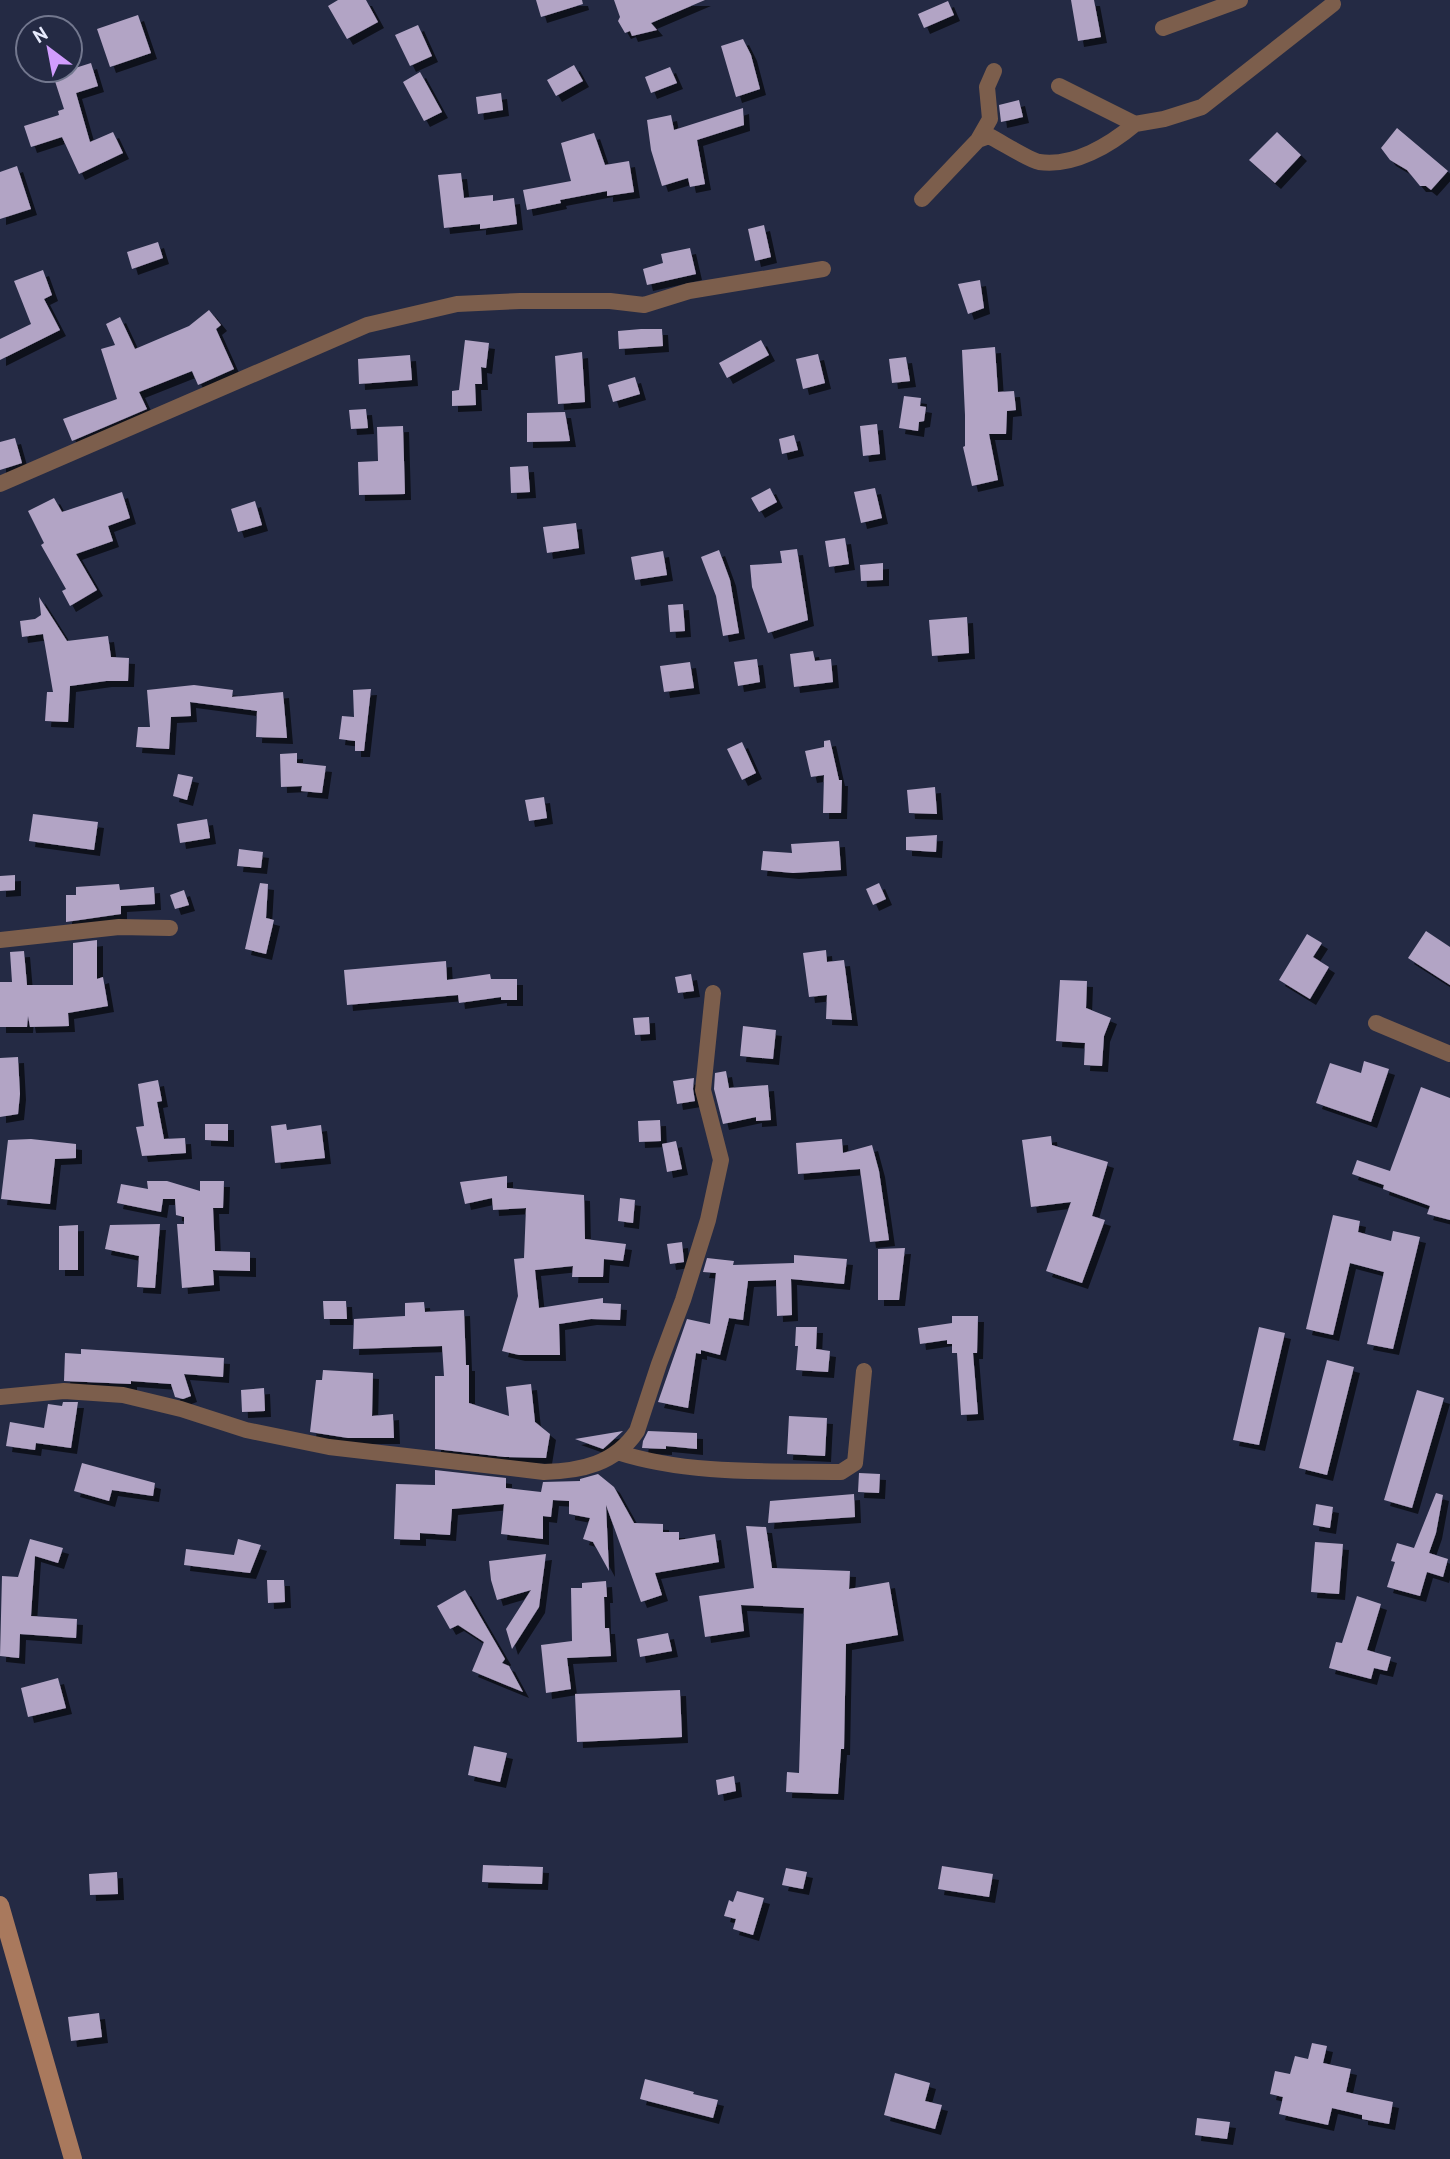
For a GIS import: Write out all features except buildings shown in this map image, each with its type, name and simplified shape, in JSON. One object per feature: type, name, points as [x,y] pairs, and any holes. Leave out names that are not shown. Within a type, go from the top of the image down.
[{"type":"street","points":[[1163,28],[1240,0]]},
{"type":"street","points":[[978,140],[989,136],[1038,162],[1071,160],[1115,141],[1136,124],[1164,119],[1202,107],[1334,1]]},
{"type":"street","points":[[922,199],[978,140],[990,120],[987,87],[994,71]]},
{"type":"street","points":[[1059,86],[1136,124]]},
{"type":"street","points":[[0,484],[367,325],[392,318],[470,303],[520,300],[610,301],[644,305],[689,291],[823,269]]},
{"type":"street","points":[[0,940],[119,927],[170,928]]},
{"type":"street","points":[[0,1397],[64,1391],[123,1395],[181,1409],[246,1430],[329,1447],[544,1472],[598,1464],[630,1441],[637,1431],[708,1220],[721,1160],[703,1090],[713,993]]},
{"type":"street","points":[[1376,1023],[1450,1054]]},
{"type":"street","points":[[617,1452],[684,1467],[841,1472],[855,1463],[864,1371]]},
{"type":"street","points":[[0,1905],[73,2159]]}]
